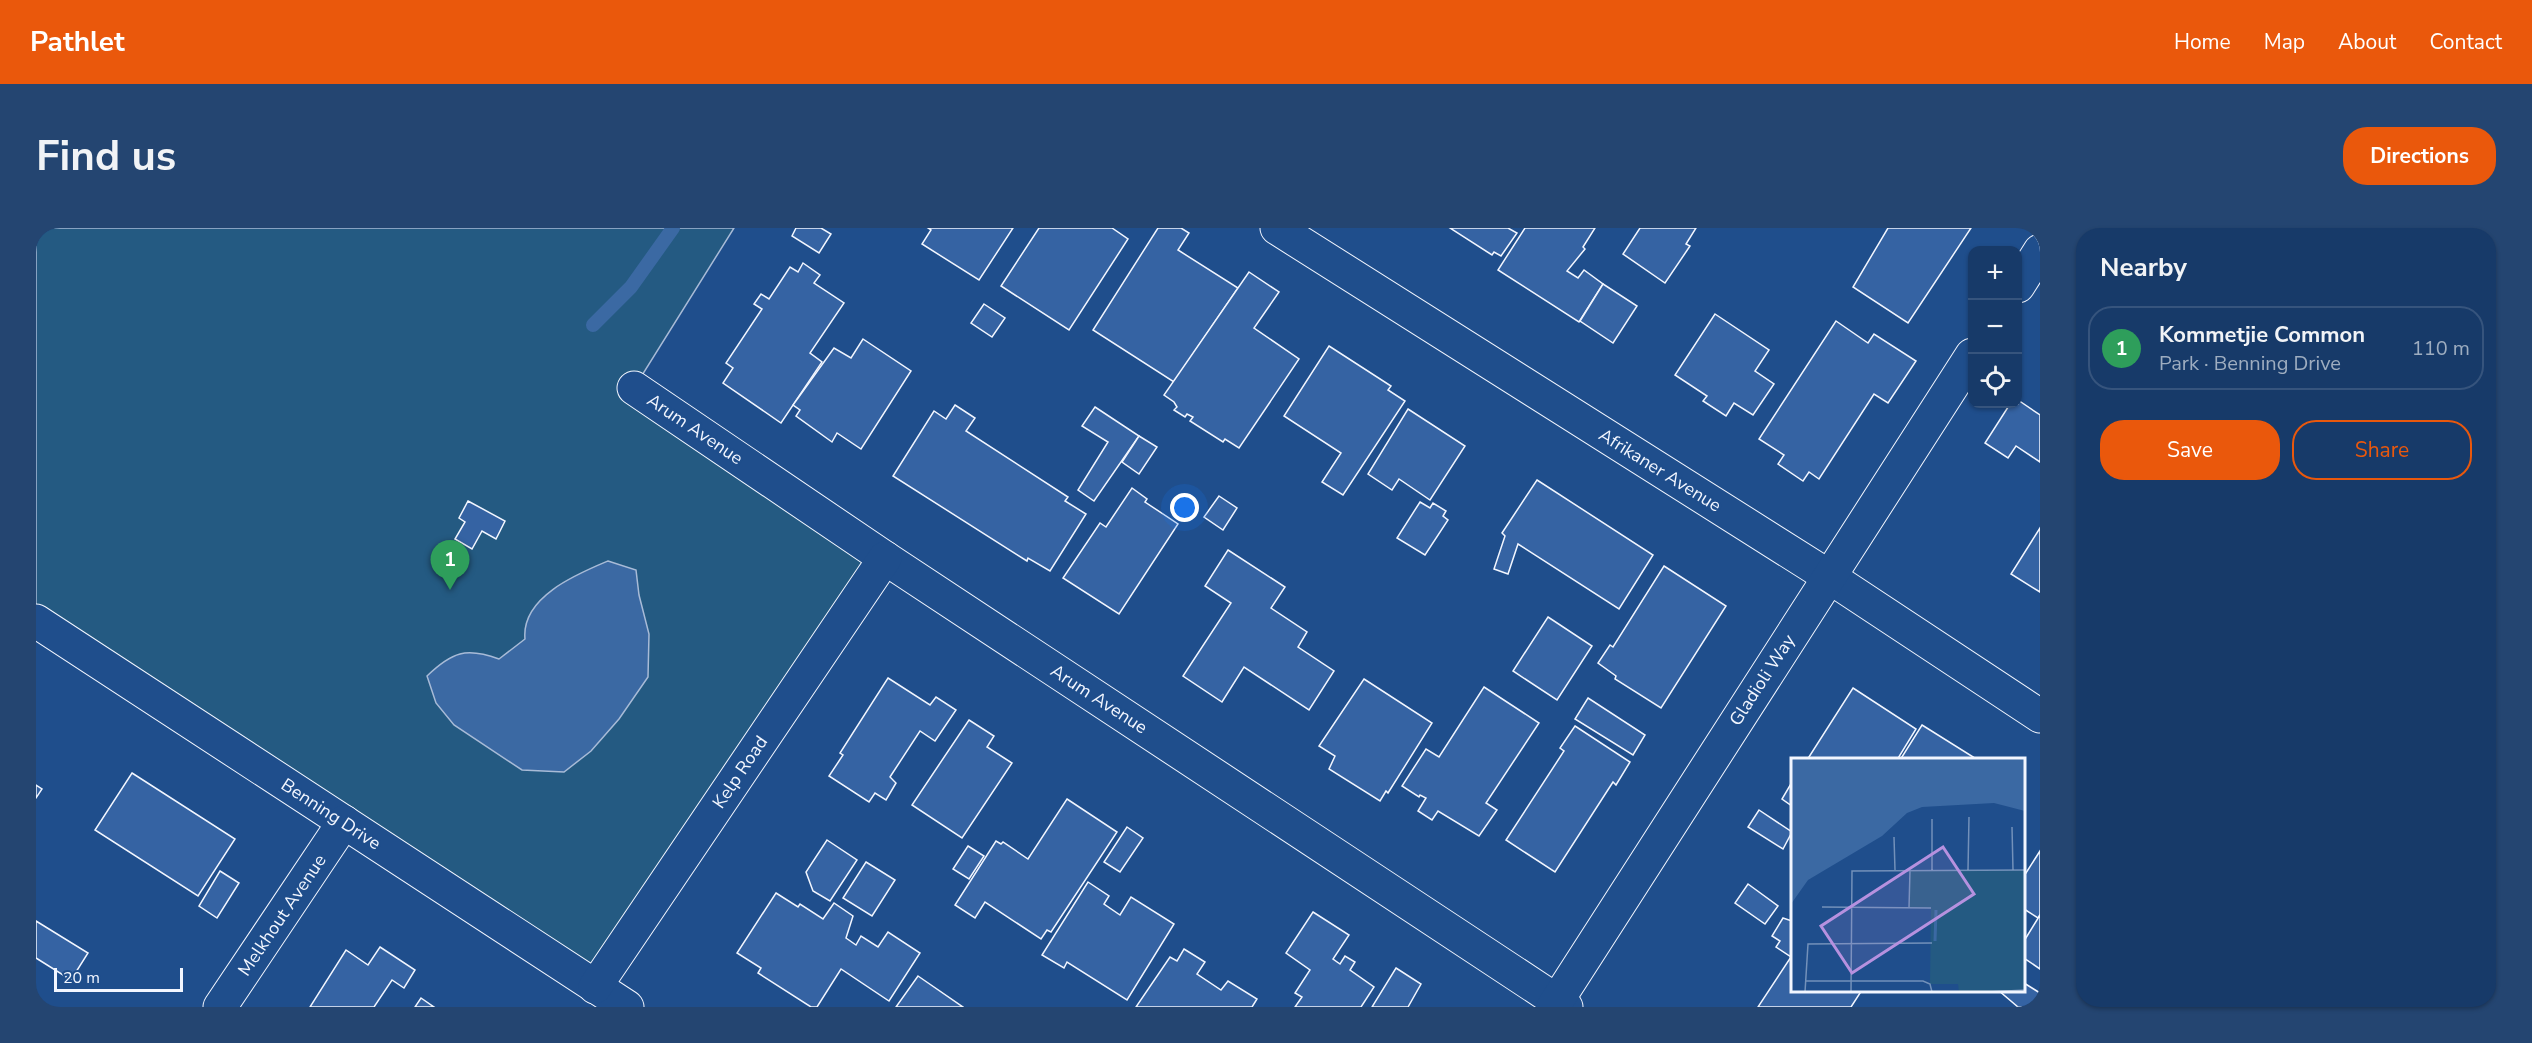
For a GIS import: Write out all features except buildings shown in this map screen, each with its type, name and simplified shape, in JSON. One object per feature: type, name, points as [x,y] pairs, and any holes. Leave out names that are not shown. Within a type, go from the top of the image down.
[{"type":"street","name":"Afrikaner Avenue","points":[[1277,228],[1828,576],[2040,716]]},
{"type":"street","points":[[2022,280],[2040,251]]},
{"type":"street","name":"Gladioli Way","points":[[1558,1005],[1828,576],[1968,361]]},
{"type":"street","name":"Arum Avenue","points":[[634,388],[885,558],[1558,1005]]},
{"type":"street","name":"Kelp Road","points":[[595,987],[885,558]]},
{"type":"street","name":"Benning Drive","points":[[36,621],[627,1007]]},
{"type":"street","name":"Melkhout Avenue","points":[[220,1007],[344,822]]},
{"type":"shaded area","points":[[36,228],[734,228],[634,388],[885,558],[595,987],[36,621]]},
{"type":"shaded area","points":[[608,561],[636,570],[639,595],[649,634],[648,677],[619,719],[591,751],[564,772],[522,770],[454,725],[436,703],[427,676],[444,662],[460,654],[477,653],[499,659],[525,639],[526,624],[541,599],[567,580]]},
{"type":"waterway","points":[[593,325],[631,287],[673,228]]},
{"type":"place","name":"Kommetjie Common","points":[[450,590]]}]
